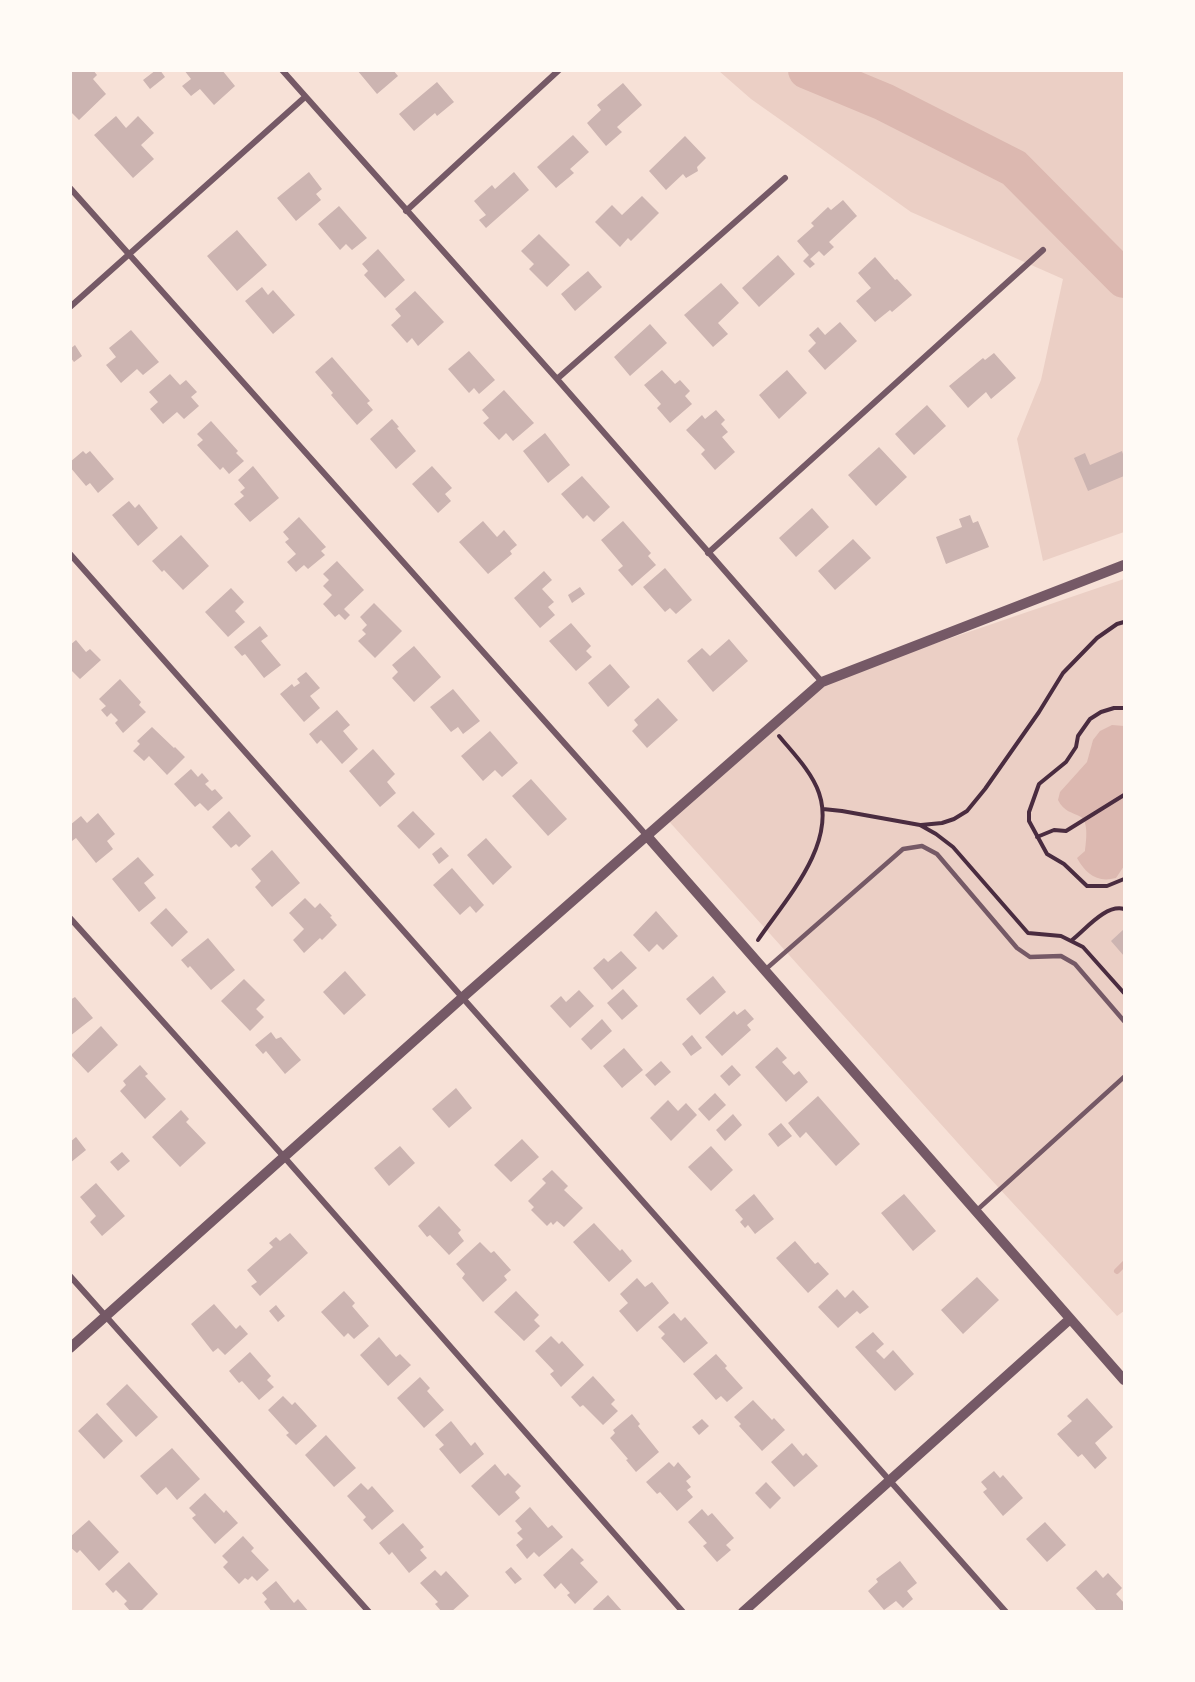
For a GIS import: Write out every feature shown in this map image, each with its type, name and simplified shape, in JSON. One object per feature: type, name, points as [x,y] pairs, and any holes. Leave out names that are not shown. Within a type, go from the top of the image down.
[{"type":"street","points":[[282,70],[822,682]]},
{"type":"street","points":[[406,211],[559,70]]},
{"type":"street","points":[[70,307],[305,97]]},
{"type":"street","points":[[557,379],[784,178]]},
{"type":"street","points":[[70,188],[647,836],[1125,1380]]},
{"type":"street","points":[[708,553],[1042,250]]},
{"type":"street","points":[[70,554],[1006,1611]]},
{"type":"street","points":[[70,1348],[463,997],[822,682],[1125,565]]},
{"type":"street","points":[[70,918],[285,1158],[683,1611]]},
{"type":"street","points":[[70,1276],[369,1611]]},
{"type":"street","points":[[743,1611],[1070,1319]]},
{"type":"lane","points":[[765,970],[903,849],[922,846],[938,854],[1017,948],[1030,957],[1061,956],[1075,963],[1125,1021]]},
{"type":"lane","points":[[976,1211],[1125,1077]]},
{"type":"path","points":[[823,809],[920,825],[942,823],[968,811],[1039,712],[1063,673],[1097,638],[1117,624],[1125,622]]},
{"type":"path","points":[[1125,708],[1114,708],[1101,712],[1090,719],[1078,736],[1071,756],[1040,784],[1029,812],[1029,820],[1036,837],[1047,854],[1064,864],[1087,886],[1107,886],[1125,879]]},
{"type":"path","points":[[749,953],[802,877],[817,849],[823,809],[818,790],[800,762],[771,726]]},
{"type":"path","points":[[1036,837],[1054,830],[1066,831],[1125,795]]},
{"type":"path","points":[[920,825],[953,847],[1028,933],[1061,936],[1072,940],[1083,947],[1125,993]]},
{"type":"path","points":[[1072,940],[1110,910],[1118,907],[1125,909]]},
{"type":"shaded area","points":[[719,71],[1124,71],[1124,532],[1043,561],[1017,439],[1041,380],[1063,279],[911,212],[751,99]]},
{"type":"shaded area","points":[[1124,579],[1124,1311],[1117,1316],[974,1161],[666,818],[822,682]]},
{"type":"shaded area","points":[[1112,725],[1124,726],[1124,866],[1116,878],[1103,879],[1088,873],[1077,858],[1085,851],[1084,820],[1066,809],[1058,800],[1060,792],[1087,762],[1093,740],[1100,731]]},
{"type":"building","points":[[70,70],[93,70],[97,75],[93,79],[106,94],[79,120],[70,111]]},
{"type":"building","points":[[156,70],[160,70],[165,77],[150,89],[143,80]]},
{"type":"building","points":[[184,70],[222,70],[235,86],[214,105],[200,89],[191,96],[182,86],[191,79]]},
{"type":"building","points":[[357,70],[393,70],[398,76],[377,94]]},
{"type":"building","points":[[437,82],[454,102],[437,116],[435,113],[414,131],[399,114]]},
{"type":"building","points":[[623,83],[642,105],[617,127],[622,132],[606,146],[587,123],[601,110],[597,105]]},
{"type":"building","points":[[116,116],[126,128],[138,116],[154,133],[141,145],[154,159],[133,178],[94,135]]},
{"type":"building","points":[[573,135],[589,152],[570,169],[574,173],[556,188],[537,167]]},
{"type":"building","points":[[685,136],[706,158],[697,167],[698,171],[686,178],[683,174],[666,190],[649,171]]},
{"type":"building","points":[[309,172],[322,189],[316,194],[321,200],[296,221],[277,198]]},
{"type":"building","points":[[514,172],[529,190],[486,228],[479,220],[486,215],[474,201],[492,185],[495,189]]},
{"type":"building","points":[[642,196],[659,213],[631,241],[628,238],[620,247],[595,222],[612,205],[622,215]]},
{"type":"building","points":[[843,200],[857,216],[829,242],[834,247],[824,256],[819,251],[810,259],[815,264],[810,268],[803,261],[809,255],[797,241],[814,226],[811,223],[828,207],[831,210]]},
{"type":"building","points":[[339,206],[367,238],[352,250],[346,244],[340,250],[318,224]]},
{"type":"building","points":[[237,230],[267,265],[237,291],[207,256]]},
{"type":"building","points":[[539,234],[570,265],[547,287],[529,269],[534,264],[521,251]]},
{"type":"building","points":[[378,249],[405,280],[385,298],[364,275],[368,271],[362,264]]},
{"type":"building","points":[[778,255],[795,274],[759,307],[742,288]]},
{"type":"building","points":[[875,257],[912,295],[892,312],[890,310],[875,322],[856,301],[871,288],[858,273]]},
{"type":"building","points":[[588,271],[602,287],[575,311],[561,294]]},
{"type":"building","points":[[721,283],[739,303],[718,323],[728,334],[713,347],[684,315]]},
{"type":"building","points":[[262,287],[268,295],[273,290],[295,315],[273,334],[245,301]]},
{"type":"building","points":[[415,291],[444,322],[418,346],[412,338],[407,343],[391,325],[401,316],[395,309]]},
{"type":"building","points":[[840,322],[857,341],[825,370],[808,351],[816,343],[809,335],[818,327],[825,335]]},
{"type":"building","points":[[650,324],[667,343],[630,376],[614,357]]},
{"type":"building","points":[[131,330],[159,362],[143,375],[137,369],[121,383],[106,365],[116,357],[109,348]]},
{"type":"building","points":[[75,345],[82,356],[74,362],[70,357],[70,349]]},
{"type":"building","points":[[469,351],[495,380],[479,394],[474,388],[469,393],[448,369]]},
{"type":"building","points":[[994,353],[1016,378],[991,399],[986,392],[968,408],[949,386],[983,358],[985,360]]},
{"type":"building","points":[[332,357],[370,401],[367,403],[373,410],[357,425],[315,372]]},
{"type":"building","points":[[662,370],[675,384],[680,380],[690,391],[685,396],[692,404],[670,423],[657,408],[661,404],[644,385]]},
{"type":"building","points":[[787,370],[807,393],[779,419],[759,395]]},
{"type":"building","points":[[170,374],[180,385],[186,380],[197,392],[191,397],[199,406],[184,419],[177,412],[163,424],[150,409],[158,402],[149,392]]},
{"type":"building","points":[[504,390],[534,423],[513,441],[506,433],[499,440],[483,423],[489,418],[482,410]]},
{"type":"building","points":[[927,405],[946,426],[914,455],[895,434]]},
{"type":"building","points":[[716,410],[725,420],[721,424],[728,432],[722,437],[735,452],[715,470],[701,454],[705,450],[686,430],[702,415],[705,419]]},
{"type":"building","points":[[392,419],[416,451],[396,469],[370,439]]},
{"type":"building","points":[[211,421],[244,461],[229,474],[223,467],[220,470],[197,445],[203,440],[197,434]]},
{"type":"building","points":[[545,433],[570,465],[548,483],[523,451]]},
{"type":"building","points":[[879,447],[907,477],[876,506],[848,475]]},
{"type":"building","points":[[83,451],[86,454],[90,451],[114,479],[98,493],[90,483],[86,486],[70,467],[70,462]]},
{"type":"building","points":[[1122,451],[1124,476],[1088,491],[1074,458],[1085,453],[1090,465]]},
{"type":"building","points":[[253,466],[279,498],[250,522],[234,504],[244,496],[240,492],[245,488],[238,480]]},
{"type":"building","points":[[432,466],[452,488],[445,494],[451,501],[438,513],[412,484]]},
{"type":"building","points":[[582,476],[610,507],[594,522],[587,515],[583,519],[561,494]]},
{"type":"building","points":[[129,501],[135,508],[139,504],[158,528],[138,546],[112,515]]},
{"type":"building","points":[[812,508],[829,527],[796,557],[779,538]]},
{"type":"building","points":[[970,515],[973,523],[978,521],[989,547],[946,564],[936,537],[962,527],[959,519]]},
{"type":"building","points":[[299,517],[326,547],[321,551],[325,555],[308,569],[304,565],[296,572],[287,562],[296,554],[285,542],[289,539],[283,532]]},
{"type":"building","points":[[483,521],[497,537],[504,530],[517,545],[510,551],[512,554],[488,574],[459,542]]},
{"type":"building","points":[[623,521],[651,553],[648,556],[656,565],[632,586],[618,570],[623,566],[601,540]]},
{"type":"building","points":[[181,535],[209,566],[183,590],[152,561]]},
{"type":"building","points":[[853,539],[871,558],[835,590],[818,571]]},
{"type":"building","points":[[337,561],[364,590],[344,609],[350,615],[345,620],[339,614],[335,617],[323,604],[332,595],[323,586],[329,580],[323,574]]},
{"type":"building","points":[[665,568],[692,600],[676,614],[670,608],[665,612],[643,587]]},
{"type":"building","points":[[544,571],[552,580],[542,589],[554,602],[548,607],[555,615],[540,628],[514,598]]},
{"type":"building","points":[[580,587],[585,594],[572,603],[568,595]]},
{"type":"building","points":[[231,588],[244,602],[235,611],[245,622],[228,637],[205,612]]},
{"type":"building","points":[[374,603],[402,631],[375,658],[358,641],[366,634],[362,630],[367,625],[360,617]]},
{"type":"building","points":[[571,623],[591,646],[586,651],[592,657],[576,671],[549,641]]},
{"type":"building","points":[[260,626],[268,636],[261,641],[281,665],[264,678],[245,654],[242,656],[234,647]]},
{"type":"building","points":[[729,639],[748,661],[713,692],[687,661],[702,648],[710,656]]},
{"type":"building","points":[[76,640],[86,652],[90,649],[101,660],[80,679],[70,669],[70,645]]},
{"type":"building","points":[[414,646],[441,677],[414,702],[392,678],[398,672],[392,665]]},
{"type":"building","points":[[610,664],[630,687],[608,707],[588,683]]},
{"type":"building","points":[[306,672],[320,688],[310,696],[320,708],[304,722],[280,694],[292,684],[294,687],[300,683],[297,679]]},
{"type":"building","points":[[120,679],[141,702],[139,705],[146,712],[123,733],[115,723],[118,720],[111,713],[107,717],[101,710],[106,706],[99,699]]},
{"type":"building","points":[[453,689],[480,721],[463,734],[458,727],[451,732],[430,707]]},
{"type":"building","points":[[658,698],[678,720],[647,748],[632,731],[638,725],[634,720]]},
{"type":"building","points":[[337,710],[350,725],[343,731],[358,749],[342,764],[321,740],[317,744],[309,734]]},
{"type":"building","points":[[152,727],[185,757],[167,775],[149,756],[144,761],[133,751],[140,744],[137,741]]},
{"type":"building","points":[[490,731],[518,763],[502,777],[495,770],[483,781],[461,756]]},
{"type":"building","points":[[373,749],[395,774],[387,782],[396,793],[380,807],[349,771]]},
{"type":"building","points":[[191,769],[198,777],[202,773],[209,781],[205,784],[212,791],[215,789],[223,798],[208,811],[200,803],[195,807],[174,784]]},
{"type":"building","points":[[531,779],[567,819],[548,836],[512,796]]},
{"type":"building","points":[[229,811],[251,836],[239,847],[236,844],[231,848],[212,827]]},
{"type":"building","points":[[413,811],[435,834],[419,849],[397,826]]},
{"type":"building","points":[[98,813],[115,834],[107,841],[113,849],[96,863],[76,838],[72,841],[70,825],[81,816],[87,823]]},
{"type":"building","points":[[486,838],[512,867],[493,885],[467,855]]},
{"type":"building","points":[[441,847],[449,856],[439,864],[432,854]]},
{"type":"building","points":[[272,850],[300,883],[272,907],[255,887],[261,881],[251,869]]},
{"type":"building","points":[[138,857],[154,875],[144,883],[156,898],[139,912],[112,879]]},
{"type":"building","points":[[452,868],[484,905],[476,913],[470,906],[460,915],[433,885]]},
{"type":"building","points":[[305,898],[315,908],[320,903],[337,925],[304,953],[293,940],[304,929],[289,913]]},
{"type":"building","points":[[166,908],[188,932],[172,947],[150,923]]},
{"type":"building","points":[[656,911],[678,936],[663,950],[657,944],[649,952],[633,935]]},
{"type":"building","points":[[1124,929],[1124,956],[1111,941]]},
{"type":"building","points":[[208,938],[235,970],[211,990],[190,966],[188,968],[181,960]]},
{"type":"building","points":[[621,951],[637,968],[612,990],[593,968],[604,958],[608,962]]},
{"type":"building","points":[[345,971],[366,995],[344,1015],[323,992]]},
{"type":"building","points":[[713,976],[726,992],[700,1015],[686,999]]},
{"type":"building","points":[[244,979],[265,1000],[256,1009],[264,1017],[250,1031],[221,1001]]},
{"type":"building","points":[[623,989],[638,1006],[622,1020],[607,1003]]},
{"type":"building","points":[[579,990],[594,1006],[570,1028],[550,1006],[561,996],[566,1002]]},
{"type":"building","points":[[75,997],[93,1018],[70,1036],[70,1000]]},
{"type":"building","points":[[745,1009],[754,1019],[747,1025],[751,1030],[722,1056],[705,1037],[734,1011],[737,1015]]},
{"type":"building","points":[[602,1019],[612,1031],[591,1050],[581,1039]]},
{"type":"building","points":[[101,1026],[118,1045],[88,1073],[71,1055]]},
{"type":"building","points":[[271,1032],[276,1039],[281,1037],[301,1060],[285,1074],[266,1051],[263,1054],[255,1045]]},
{"type":"building","points":[[692,1035],[702,1048],[691,1056],[682,1044]]},
{"type":"building","points":[[777,1047],[787,1058],[782,1062],[794,1075],[799,1071],[808,1082],[786,1102],[755,1067]]},
{"type":"building","points":[[624,1048],[643,1070],[622,1088],[603,1066]]},
{"type":"building","points":[[661,1061],[671,1072],[655,1086],[645,1075]]},
{"type":"building","points":[[140,1065],[148,1074],[145,1076],[166,1099],[145,1119],[120,1091],[126,1085],[123,1081]]},
{"type":"building","points":[[732,1065],[741,1075],[729,1086],[720,1076]]},
{"type":"building","points":[[456,1088],[472,1108],[449,1128],[432,1109]]},
{"type":"building","points":[[715,1093],[726,1105],[709,1121],[698,1109]]},
{"type":"building","points":[[818,1096],[860,1144],[836,1166],[806,1132],[800,1138],[788,1123]]},
{"type":"building","points":[[668,1100],[678,1111],[686,1103],[697,1115],[671,1141],[650,1118]]},
{"type":"building","points":[[181,1110],[189,1119],[186,1122],[206,1143],[180,1167],[152,1137]]},
{"type":"building","points":[[733,1114],[742,1125],[725,1141],[716,1130]]},
{"type":"building","points":[[781,1123],[792,1136],[778,1147],[768,1134]]},
{"type":"building","points":[[76,1137],[86,1150],[70,1163],[70,1142]]},
{"type":"building","points":[[522,1139],[539,1157],[511,1182],[494,1165]]},
{"type":"building","points":[[400,1146],[415,1163],[389,1186],[374,1168]]},
{"type":"building","points":[[711,1146],[733,1170],[711,1191],[688,1167]]},
{"type":"building","points":[[122,1152],[130,1161],[118,1171],[110,1162]]},
{"type":"building","points":[[552,1170],[568,1186],[564,1190],[583,1208],[564,1227],[557,1221],[547,1226],[531,1210],[534,1207],[528,1201],[546,1183],[542,1179]]},
{"type":"building","points":[[96,1183],[125,1216],[102,1236],[90,1222],[96,1216],[80,1197]]},
{"type":"building","points":[[754,1194],[774,1219],[755,1234],[748,1225],[745,1228],[740,1222],[743,1219],[735,1210]]},
{"type":"building","points":[[904,1194],[936,1231],[913,1251],[881,1213]]},
{"type":"building","points":[[439,1206],[461,1230],[458,1233],[464,1241],[449,1255],[430,1235],[427,1237],[418,1226]]},
{"type":"building","points":[[594,1223],[632,1261],[609,1282],[573,1242]]},
{"type":"building","points":[[290,1233],[308,1253],[260,1296],[251,1286],[257,1282],[247,1270],[273,1247],[269,1243],[276,1237],[280,1241]]},
{"type":"building","points":[[795,1241],[815,1264],[818,1262],[829,1274],[808,1293],[776,1258]]},
{"type":"building","points":[[480,1242],[491,1253],[494,1251],[511,1270],[504,1276],[507,1280],[483,1302],[462,1278],[465,1274],[456,1264]]},
{"type":"building","points":[[977,1277],[999,1300],[963,1334],[941,1310]]},
{"type":"building","points":[[637,1278],[645,1287],[652,1282],[669,1303],[637,1332],[619,1311],[628,1303],[620,1294]]},
{"type":"building","points":[[837,1289],[845,1298],[853,1290],[869,1307],[860,1314],[857,1311],[838,1328],[818,1307]]},
{"type":"building","points":[[344,1291],[355,1303],[352,1306],[369,1326],[354,1339],[348,1333],[344,1337],[321,1312]]},
{"type":"building","points":[[516,1291],[539,1315],[534,1320],[540,1326],[524,1341],[494,1312]]},
{"type":"building","points":[[214,1304],[236,1329],[240,1325],[248,1334],[225,1355],[218,1348],[213,1352],[191,1324]]},
{"type":"building","points":[[276,1305],[285,1316],[278,1322],[269,1311]]},
{"type":"building","points":[[674,1313],[681,1321],[685,1317],[708,1343],[684,1363],[661,1338],[665,1334],[658,1327]]},
{"type":"building","points":[[873,1332],[884,1344],[876,1351],[884,1359],[893,1350],[914,1374],[895,1391],[855,1347]]},
{"type":"building","points":[[551,1336],[559,1344],[562,1341],[584,1365],[561,1387],[550,1374],[554,1371],[535,1351]]},
{"type":"building","points":[[379,1337],[396,1357],[400,1354],[411,1365],[388,1386],[360,1355]]},
{"type":"building","points":[[250,1352],[271,1376],[267,1380],[274,1387],[259,1400],[242,1381],[239,1383],[229,1371]]},
{"type":"building","points":[[716,1354],[743,1388],[727,1402],[721,1396],[716,1400],[693,1374]]},
{"type":"building","points":[[593,1376],[615,1400],[611,1404],[618,1411],[603,1425],[583,1405],[580,1407],[571,1397]]},
{"type":"building","points":[[420,1377],[430,1388],[427,1391],[444,1410],[424,1428],[397,1398]]},
{"type":"building","points":[[127,1384],[158,1417],[136,1437],[106,1404]]},
{"type":"building","points":[[283,1396],[292,1405],[295,1402],[317,1426],[296,1445],[286,1435],[289,1433],[268,1410]]},
{"type":"building","points":[[1087,1398],[1113,1427],[1095,1443],[1107,1458],[1095,1469],[1082,1454],[1078,1457],[1057,1434],[1072,1421],[1067,1416]]},
{"type":"building","points":[[753,1400],[785,1430],[762,1451],[739,1426],[741,1424],[734,1417]]},
{"type":"building","points":[[97,1413],[123,1441],[104,1459],[78,1431]]},
{"type":"building","points":[[632,1414],[640,1424],[638,1426],[659,1452],[636,1472],[610,1438],[615,1433],[613,1430]]},
{"type":"building","points":[[702,1419],[709,1426],[699,1435],[692,1427]]},
{"type":"building","points":[[451,1421],[471,1446],[475,1442],[484,1454],[460,1474],[439,1449],[444,1445],[435,1435]]},
{"type":"building","points":[[326,1435],[356,1468],[334,1487],[305,1455]]},
{"type":"building","points":[[792,1443],[803,1456],[806,1453],[818,1466],[794,1487],[771,1462]]},
{"type":"building","points":[[172,1448],[200,1479],[177,1500],[166,1487],[157,1495],[140,1476]]},
{"type":"building","points":[[669,1462],[674,1467],[678,1462],[691,1477],[686,1481],[691,1487],[687,1490],[693,1497],[677,1511],[660,1492],[657,1494],[646,1482]]},
{"type":"building","points":[[495,1464],[505,1476],[508,1473],[521,1486],[515,1492],[520,1498],[499,1516],[471,1486]]},
{"type":"building","points":[[994,1471],[1000,1478],[1003,1475],[1023,1498],[1003,1516],[983,1492],[987,1489],[981,1482]]},
{"type":"building","points":[[766,1482],[781,1498],[770,1509],[755,1493]]},
{"type":"building","points":[[361,1483],[368,1490],[372,1486],[394,1511],[372,1530],[363,1520],[366,1517],[347,1496]]},
{"type":"building","points":[[205,1493],[224,1513],[226,1510],[238,1523],[215,1544],[192,1518],[196,1515],[189,1508]]},
{"type":"building","points":[[530,1507],[548,1528],[552,1525],[563,1537],[539,1557],[534,1552],[527,1559],[516,1545],[523,1539],[517,1533],[522,1529],[515,1521]]},
{"type":"building","points":[[702,1509],[708,1516],[712,1513],[734,1538],[726,1545],[731,1550],[717,1562],[703,1546],[707,1543],[688,1522]]},
{"type":"building","points":[[89,1520],[119,1552],[99,1571],[80,1550],[77,1553],[70,1547],[70,1537]]},
{"type":"building","points":[[1045,1522],[1066,1545],[1047,1562],[1026,1539]]},
{"type":"building","points":[[403,1523],[424,1547],[420,1550],[427,1558],[409,1573],[392,1552],[389,1555],[379,1543]]},
{"type":"building","points":[[243,1536],[254,1548],[251,1551],[269,1570],[257,1581],[252,1576],[248,1580],[245,1578],[239,1584],[223,1567],[228,1562],[222,1556]]},
{"type":"building","points":[[572,1548],[584,1560],[580,1563],[598,1582],[575,1604],[567,1595],[570,1593],[561,1583],[555,1589],[543,1575]]},
{"type":"building","points":[[900,1561],[917,1583],[907,1591],[913,1599],[903,1608],[896,1601],[884,1610],[868,1591],[878,1582],[876,1579]]},
{"type":"building","points":[[129,1562],[158,1594],[140,1612],[131,1612],[124,1604],[127,1601],[116,1590],[113,1593],[105,1584]]},
{"type":"building","points":[[511,1567],[522,1579],[515,1584],[505,1572]]},
{"type":"building","points":[[435,1570],[441,1576],[446,1571],[469,1596],[451,1612],[442,1612],[435,1604],[438,1602],[420,1583]]},
{"type":"building","points":[[1096,1570],[1103,1578],[1108,1573],[1122,1588],[1116,1594],[1124,1603],[1124,1612],[1098,1612],[1076,1588]]},
{"type":"building","points":[[276,1581],[294,1603],[298,1599],[309,1612],[272,1612],[264,1602],[267,1599],[262,1593]]},
{"type":"building","points":[[608,1595],[623,1612],[595,1612],[593,1609]]},
{"type":"waterway","points":[[807,70],[884,102],[1014,168],[1124,279]]},
{"type":"waterway","points":[[1117,1271],[1124,1264]]}]
